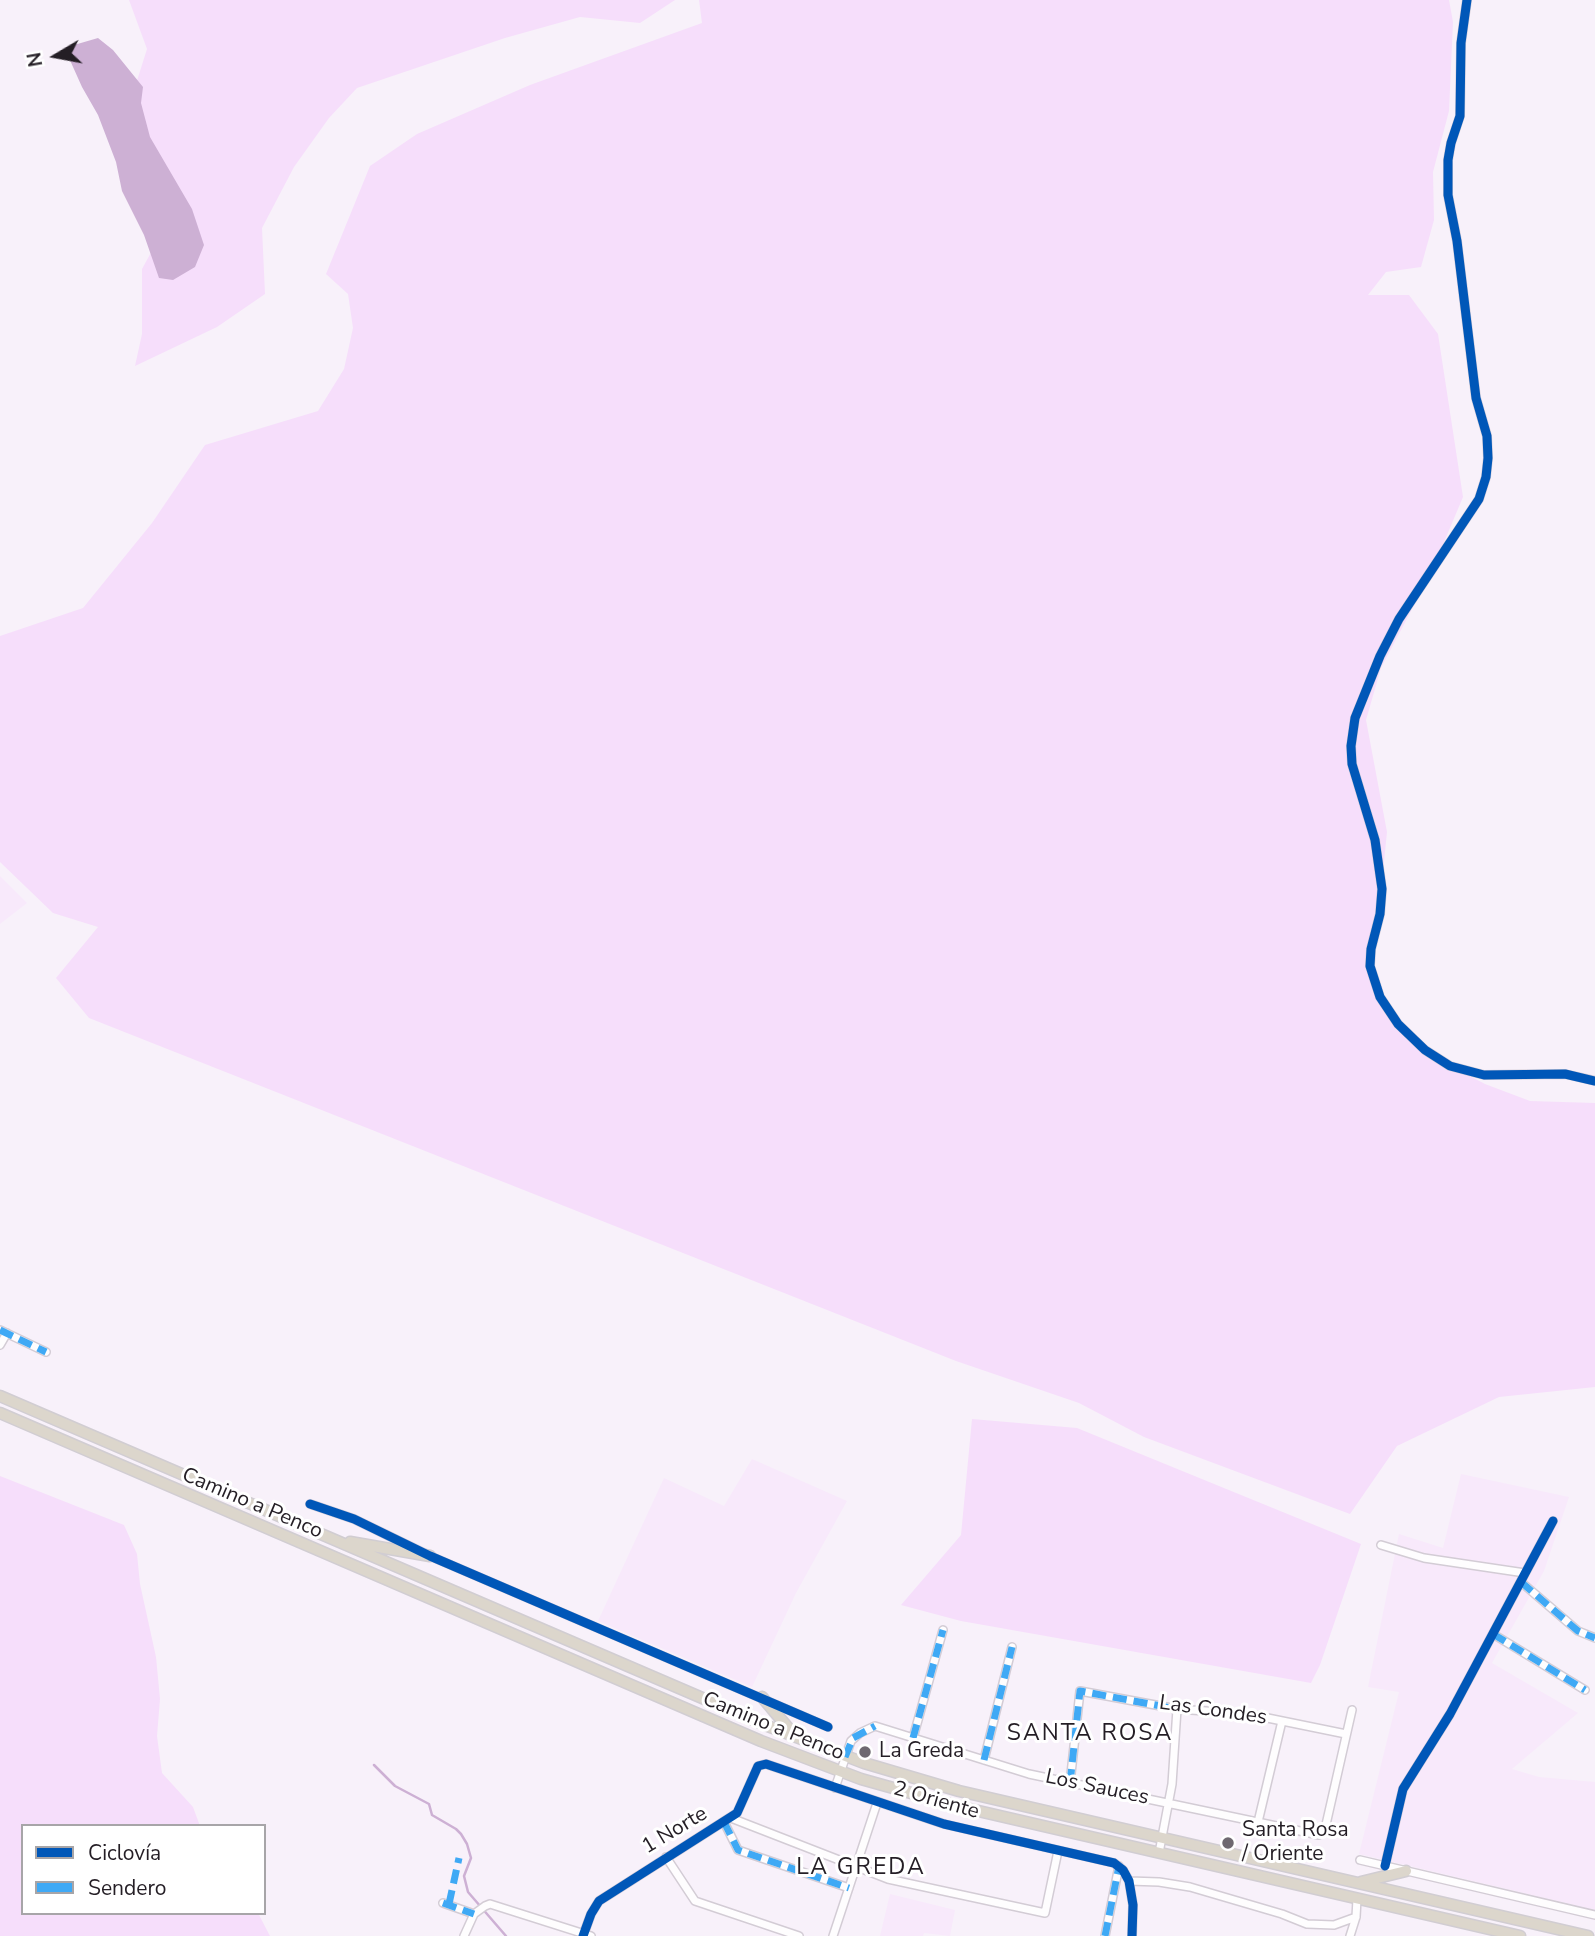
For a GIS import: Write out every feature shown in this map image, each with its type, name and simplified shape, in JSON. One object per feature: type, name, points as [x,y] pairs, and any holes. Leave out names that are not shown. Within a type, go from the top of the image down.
[{"type":"highway","name":"Camino a Penco","points":[[0,1396],[796,1738],[845,1756],[959,1791],[1587,1936]]},
{"type":"highway","name":"Camino a Penco","points":[[0,1413],[737,1731],[841,1772],[933,1801],[1520,1936]]},
{"type":"highway","points":[[332,1539],[430,1556]]},
{"type":"highway","points":[[762,1697],[796,1738]]},
{"type":"highway","points":[[1358,1883],[1406,1871]]},
{"type":"street","points":[[1467,0],[1461,44],[1460,116],[1450,152],[1448,195],[1457,242],[1476,398],[1486,436],[1487,471],[1475,507],[1389,637],[1355,718],[1351,746],[1352,764],[1375,840],[1382,889],[1370,966],[1380,997],[1398,1024],[1425,1050],[1450,1066],[1484,1075],[1564,1074],[1595,1081]]},
{"type":"street","points":[[0,1345],[3,1331],[46,1352]]},
{"type":"street","points":[[310,1504],[354,1519],[430,1556],[828,1727]]},
{"type":"street","points":[[1385,1866],[1403,1789],[1444,1725],[1553,1521]]},
{"type":"street","points":[[1381,1545],[1424,1558],[1525,1573]]},
{"type":"street","points":[[1521,1582],[1578,1630],[1595,1638]]},
{"type":"street","points":[[913,1738],[943,1630]]},
{"type":"street","points":[[1493,1634],[1585,1690]]},
{"type":"street","points":[[984,1760],[1012,1647]]},
{"type":"street","name":"Las Condes","points":[[1070,1783],[1080,1691],[1177,1709],[1248,1714],[1346,1734]]},
{"type":"street","points":[[1158,1853],[1169,1803],[1177,1709]]},
{"type":"street","points":[[1346,1734],[1352,1710]]},
{"type":"street","points":[[1258,1822],[1282,1721]]},
{"type":"street","name":"Los Sauces","points":[[845,1756],[853,1738],[876,1726],[984,1760],[1070,1783],[1316,1835],[1322,1834],[1325,1829],[1346,1734]]},
{"type":"street","points":[[835,1788],[845,1756]]},
{"type":"street","name":"2 Oriente","points":[[762,1764],[944,1824],[1104,1860],[1119,1866]]},
{"type":"street","name":"1 Norte","points":[[586,1935],[590,1914],[599,1901],[737,1813],[762,1764]]},
{"type":"street","points":[[833,1936],[877,1803]]},
{"type":"street","points":[[727,1820],[888,1879],[1045,1913],[1058,1851]]},
{"type":"street","points":[[727,1820],[738,1850],[849,1888]]},
{"type":"street","points":[[666,1857],[695,1901],[799,1936]]},
{"type":"street","points":[[1360,1860],[1595,1914]]},
{"type":"street","points":[[1119,1866],[1129,1881],[1133,1905],[1132,1936]]},
{"type":"street","points":[[1105,1936],[1119,1866]]},
{"type":"street","points":[[1129,1881],[1159,1882],[1189,1888],[1282,1914],[1307,1924],[1334,1924],[1356,1917]]},
{"type":"street","points":[[1350,1936],[1356,1917],[1357,1899]]},
{"type":"street","points":[[443,1903],[476,1913]]},
{"type":"street","points":[[464,1936],[476,1913],[491,1904],[586,1935]]},
{"type":"shaded area","points":[[129,0],[675,0],[640,23],[580,17],[505,38],[357,88],[329,118],[294,167],[262,228],[265,294],[217,327],[135,366],[142,334],[142,269],[160,236],[122,128],[147,49]]},
{"type":"shaded area","points":[[699,0],[1449,0],[1453,22],[1449,111],[1433,172],[1434,220],[1421,267],[1386,272],[1368,295],[1409,295],[1438,334],[1463,497],[1431,573],[1381,668],[1366,720],[1387,832],[1373,970],[1380,996],[1413,1038],[1441,1061],[1485,1084],[1530,1101],[1595,1103],[1595,1387],[1499,1397],[1397,1446],[1350,1514],[1144,1437],[1079,1403],[956,1361],[89,1018],[56,978],[98,927],[53,913],[0,862],[0,636],[83,608],[152,523],[205,445],[318,411],[344,369],[353,328],[348,294],[326,274],[370,166],[417,134],[530,85],[702,23]]},
{"type":"shaded area","points":[[98,38],[113,50],[143,87],[141,103],[150,137],[192,209],[204,245],[195,267],[173,280],[159,278],[144,235],[122,191],[116,162],[98,115],[69,58],[74,45]]},
{"type":"shaded area","points":[[0,876],[27,903],[0,924]]},
{"type":"shaded area","points":[[972,1419],[1077,1428],[1361,1544],[1320,1665],[1311,1683],[961,1621],[901,1605],[961,1535]]},
{"type":"shaded area","points":[[752,1459],[847,1501],[796,1593],[752,1687],[598,1621],[664,1478],[724,1506]]},
{"type":"shaded area","points":[[1461,1474],[1569,1497],[1544,1571],[1492,1663],[1578,1713],[1512,1769],[1539,1777],[1595,1782],[1595,1910],[1359,1854],[1399,1692],[1368,1687],[1399,1534],[1443,1548]]},
{"type":"shaded area","points":[[0,1476],[124,1525],[137,1554],[140,1584],[156,1657],[160,1699],[157,1736],[162,1773],[193,1807],[199,1824],[21,1824],[21,1915],[259,1915],[270,1936],[0,1936]]},
{"type":"shaded area","points":[[890,1894],[955,1910],[950,1936],[924,1933],[923,1936],[880,1936]]},
{"type":"waterway","points":[[374,1765],[395,1786],[429,1804],[432,1815],[461,1834],[471,1858],[464,1876],[468,1892],[506,1936]]},
{"type":"marked path","points":[[0,1330],[46,1352]]},
{"type":"marked path","points":[[1521,1582],[1578,1631],[1595,1638]]},
{"type":"marked path","points":[[913,1738],[943,1630]]},
{"type":"marked path","points":[[1493,1634],[1585,1690]]},
{"type":"marked path","points":[[984,1760],[1012,1647]]},
{"type":"marked path","points":[[1070,1783],[1080,1691],[1177,1709]]},
{"type":"marked path","points":[[845,1757],[853,1738],[875,1726]]},
{"type":"marked path","points":[[724,1822],[738,1850],[849,1888]]},
{"type":"marked path","points":[[449,1904],[459,1858]]},
{"type":"marked path","points":[[1105,1936],[1119,1866]]},
{"type":"marked path","points":[[443,1903],[474,1914]]},
{"type":"cycle path","points":[[1467,0],[1461,43],[1460,116],[1448,160],[1448,195],[1457,241],[1476,398],[1487,436],[1488,458],[1486,477],[1479,499],[1399,619],[1380,656],[1355,718],[1351,746],[1352,764],[1375,840],[1382,889],[1370,966],[1380,997],[1398,1024],[1425,1050],[1450,1066],[1484,1075],[1565,1074],[1595,1081]]},
{"type":"cycle path","points":[[310,1504],[354,1519],[430,1556],[828,1727]]},
{"type":"cycle path","points":[[1385,1866],[1403,1789],[1450,1714],[1553,1521]]},
{"type":"cycle path","points":[[583,1936],[599,1901],[737,1813],[758,1766],[766,1764],[944,1824],[1114,1863],[1123,1870],[1129,1881],[1133,1905],[1132,1936]]},
{"type":"place","name":"La Greda","points":[[865,1752]]},
{"type":"place","name":"Santa Rosa / Oriente","points":[[1228,1843]]},
{"type":"district","name":"SANTA ROSA","points":[[1090,1734]]},
{"type":"district","name":"LA GREDA","points":[[861,1868]]}]
